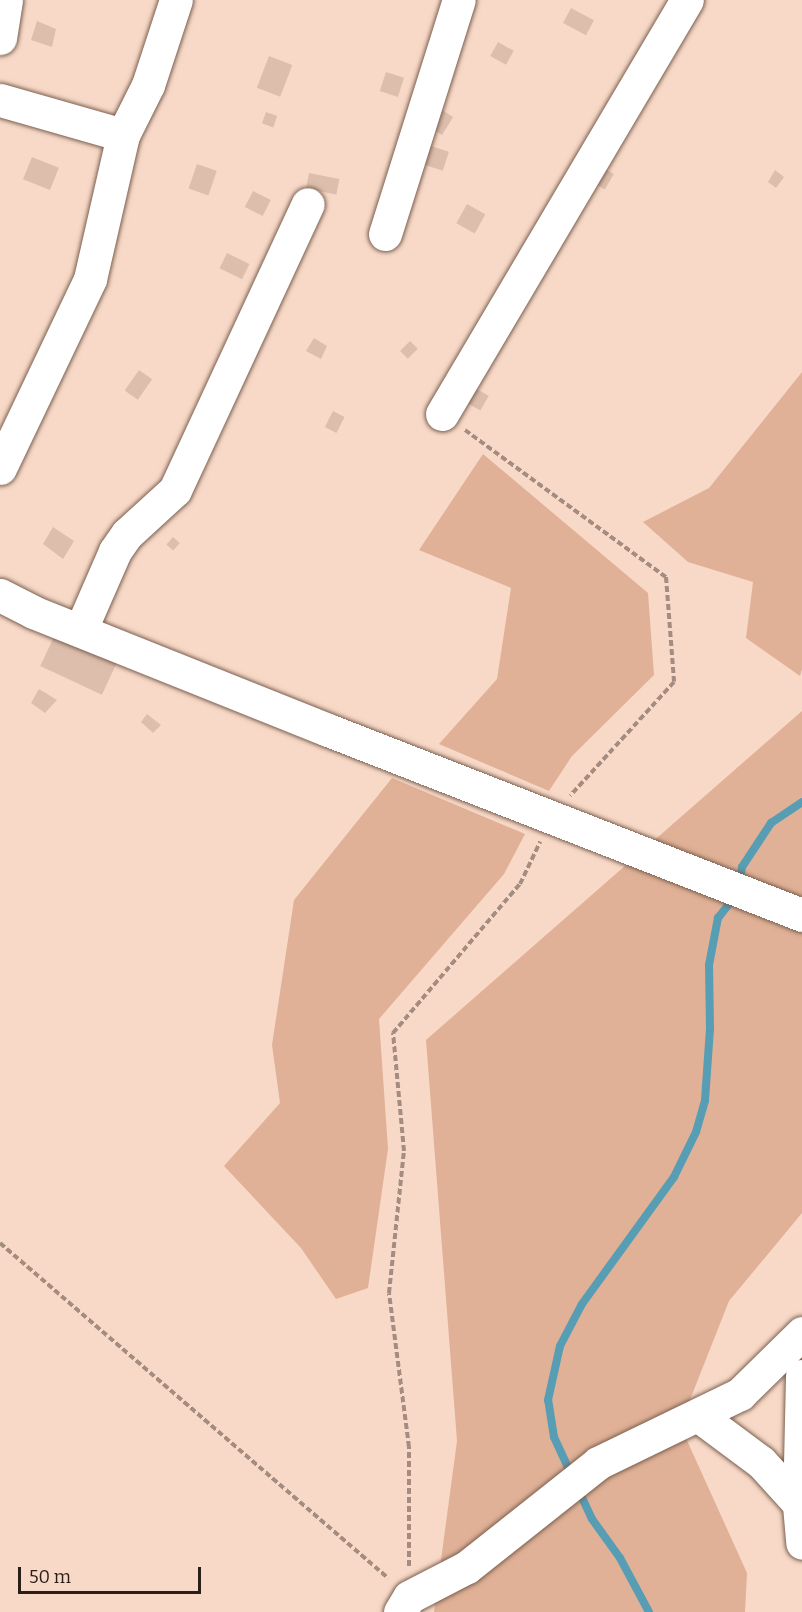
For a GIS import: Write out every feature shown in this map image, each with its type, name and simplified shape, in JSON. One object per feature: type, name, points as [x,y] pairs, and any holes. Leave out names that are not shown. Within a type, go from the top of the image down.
[{"type":"street","points":[[0,38],[6,0]]},
{"type":"street","points":[[0,468],[90,279],[123,135],[148,85],[176,0]]},
{"type":"street","points":[[385,234],[459,0]]},
{"type":"street","points":[[442,414],[687,0]]},
{"type":"street","points":[[0,100],[123,135]]},
{"type":"street","points":[[81,630],[115,551],[127,534],[175,490],[308,204]]},
{"type":"street","points":[[0,595],[81,630],[802,915]]},
{"type":"street","points":[[376,1612],[405,1604],[467,1567],[575,1481],[740,1394],[802,1333]]},
{"type":"street","points":[[802,1376],[800,1506],[802,1543]]},
{"type":"street","points":[[699,1416],[761,1462],[800,1506]]},
{"type":"path","points":[[405,1604],[409,1447],[388,1293],[404,1151],[393,1033],[520,885],[553,816],[674,682],[666,577],[442,414]]},
{"type":"path","points":[[0,1243],[405,1604]]},
{"type":"shaded area","points":[[802,372],[802,669],[800,676],[746,638],[753,582],[688,562],[643,522],[709,488]]},
{"type":"shaded area","points":[[483,454],[648,593],[654,675],[572,756],[549,791],[439,744],[497,679],[511,588],[419,550]]},
{"type":"shaded area","points":[[802,711],[802,1213],[729,1301],[680,1425],[747,1573],[745,1612],[434,1612],[457,1441],[426,1040]]},
{"type":"shaded area","points":[[392,778],[525,834],[504,874],[379,1019],[388,1149],[368,1288],[336,1299],[301,1248],[224,1166],[280,1103],[272,1045],[294,900]]},
{"type":"building","points":[[571,8],[594,20],[586,35],[563,23]]},
{"type":"building","points":[[37,21],[56,29],[52,47],[31,40]]},
{"type":"building","points":[[498,42],[514,51],[506,65],[490,56]]},
{"type":"building","points":[[269,56],[292,65],[280,97],[257,88]]},
{"type":"building","points":[[386,72],[404,78],[398,97],[380,91]]},
{"type":"building","points":[[437,107],[453,117],[442,135],[426,125]]},
{"type":"building","points":[[266,112],[277,116],[273,127],[262,123]]},
{"type":"building","points":[[428,145],[449,152],[443,171],[422,164]]},
{"type":"building","points":[[32,157],[59,168],[50,190],[23,179]]},
{"type":"building","points":[[197,164],[217,171],[208,195],[189,189]]},
{"type":"building","points":[[600,166],[614,174],[605,190],[591,182]]},
{"type":"building","points":[[775,170],[784,177],[776,188],[768,182]]},
{"type":"building","points":[[309,173],[339,179],[336,195],[306,189]]},
{"type":"building","points":[[253,191],[271,200],[263,216],[245,207]]},
{"type":"building","points":[[467,204],[485,214],[475,233],[456,223]]},
{"type":"building","points":[[227,253],[249,264],[242,279],[220,268]]},
{"type":"building","points":[[314,338],[327,346],[321,359],[306,351]]},
{"type":"building","points":[[410,341],[418,349],[408,359],[400,351]]},
{"type":"building","points":[[139,370],[152,379],[138,400],[125,390]]},
{"type":"building","points":[[473,387],[489,396],[481,411],[465,402]]},
{"type":"building","points":[[333,411],[345,417],[336,433],[325,427]]},
{"type":"building","points":[[53,527],[74,541],[63,559],[43,544]]},
{"type":"building","points":[[173,537],[180,543],[173,550],[166,545]]},
{"type":"building","points":[[58,628],[120,657],[102,695],[40,666]]},
{"type":"building","points":[[39,689],[57,700],[45,713],[31,703]]},
{"type":"building","points":[[147,714],[161,725],[153,733],[141,722]]},
{"type":"waterway","points":[[740,883],[742,867],[771,823],[802,802]]},
{"type":"waterway","points":[[572,1476],[554,1437],[548,1400],[560,1346],[582,1304],[674,1177],[696,1132],[705,1100],[710,1028],[709,965],[718,918],[735,896]]},
{"type":"waterway","points":[[578,1489],[592,1519],[620,1558],[649,1612]]}]
